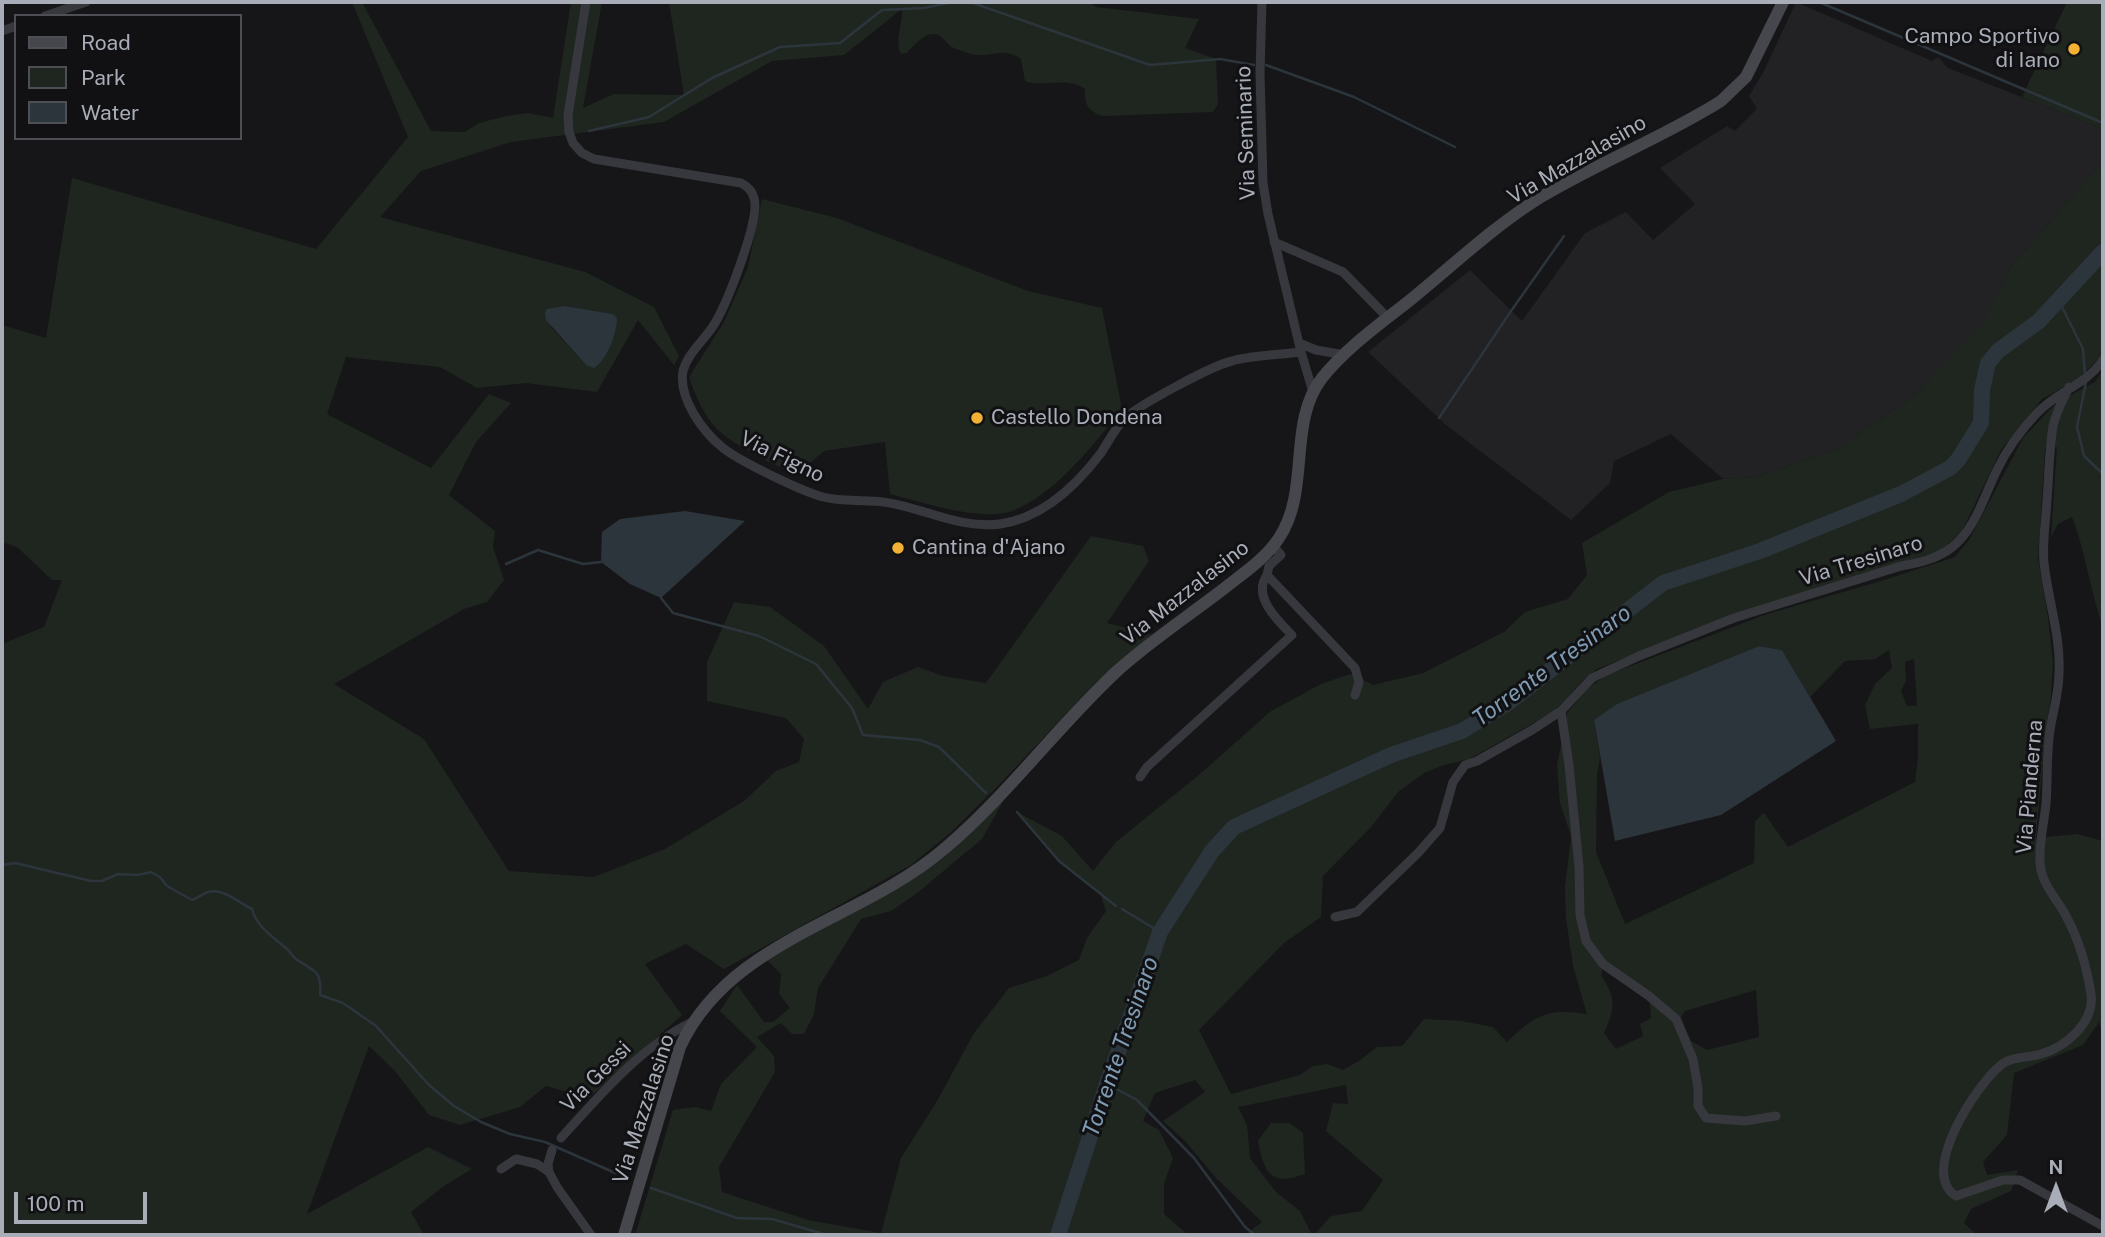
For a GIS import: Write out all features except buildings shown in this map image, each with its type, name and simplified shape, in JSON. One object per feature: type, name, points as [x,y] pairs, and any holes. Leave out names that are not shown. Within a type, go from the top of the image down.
[{"type":"main road","name":"Via Mazzalasino","points":[[624,1235],[674,1063],[694,1021],[729,981],[762,956],[903,880],[943,850],[981,815],[1118,670],[1254,566],[1285,528],[1293,506],[1306,414],[1313,393],[1322,379],[1388,318],[1540,198],[1721,101],[1745,77],[1757,58],[1783,2]]},
{"type":"street","points":[[51,14],[86,2]]},
{"type":"street","name":"Via Figno","points":[[586,2],[568,115],[573,143],[582,153],[608,162],[741,183],[748,186],[755,198],[755,215],[732,290],[714,325],[687,361],[683,381],[690,407],[705,428],[723,448],[748,462],[824,497],[888,502],[952,520],[999,524],[1019,519],[1055,501],[1088,470],[1122,422],[1144,405],[1231,361],[1300,347]]},
{"type":"street","name":"Via Seminario","points":[[1262,2],[1261,165],[1265,200],[1313,393]]},
{"type":"street","points":[[1274,242],[1343,272],[1388,318]]},
{"type":"street","points":[[1300,347],[1345,355]]},
{"type":"street","name":"Via Tresinaro","points":[[1335,917],[1357,912],[1440,828],[1453,782],[1465,765],[1477,761],[1561,711],[1592,678],[1662,646],[1734,618],[1901,566],[1929,560],[1951,549],[1966,533],[2015,439],[2037,412],[2069,387],[2086,379],[2103,360]]},
{"type":"street","name":"Via Pianderna","points":[[2069,387],[2053,426],[2043,537],[2044,561],[2060,666],[2050,730],[2040,863],[2045,884],[2071,926],[2086,971],[2091,997],[2088,1014],[2081,1027],[2067,1042],[2043,1054],[2008,1061],[1986,1081],[1952,1130],[1944,1183],[1955,1196],[2003,1180],[2020,1180],[2103,1226]]},
{"type":"street","points":[[1140,777],[1147,767],[1292,635],[1269,609],[1262,593],[1262,583],[1269,566],[1281,555],[1273,546]]},
{"type":"street","points":[[1267,575],[1355,668],[1359,682],[1355,695]]},
{"type":"street","points":[[1561,711],[1579,867],[1580,915],[1586,942],[1604,964],[1649,996],[1676,1020],[1693,1059],[1698,1106],[1706,1118],[1745,1121],[1776,1116]]},
{"type":"street","name":"Via Gessi","points":[[561,1138],[598,1097],[648,1051],[673,1031],[694,1021]]},
{"type":"street","points":[[552,1150],[548,1164],[550,1172],[557,1187],[591,1235]]},
{"type":"street","points":[[501,1169],[516,1159],[537,1164],[550,1172]]},
{"type":"shaded area","points":[[1796,2],[1932,61],[1938,57],[1948,68],[2103,129],[2103,161],[2010,268],[1984,323],[1913,397],[1837,449],[1756,477],[1723,479],[1671,434],[1614,461],[1610,483],[1571,520],[1446,425],[1368,352],[1470,270],[1522,321],[1585,233],[1626,212],[1653,240],[1695,204],[1660,168],[1727,126],[1735,131],[1757,109],[1749,96],[1764,71]]},
{"type":"green space","points":[[352,2],[362,2],[431,131],[465,132],[479,123],[528,113],[553,118],[571,2],[602,2],[583,108],[614,94],[684,95],[669,2],[1089,2],[1096,7],[1199,19],[1185,48],[1216,59],[1218,104],[1213,112],[1102,116],[1090,109],[1086,103],[1085,89],[1078,85],[1025,81],[1021,59],[1010,54],[970,54],[953,48],[933,34],[922,38],[907,53],[901,54],[898,44],[902,9],[844,55],[772,61],[664,122],[511,142],[421,171],[380,217],[585,272],[654,307],[679,356],[674,365],[638,320],[597,392],[526,383],[477,388],[440,367],[346,357],[327,414],[431,468],[489,394],[511,403],[476,442],[449,495],[495,531],[493,547],[504,580],[487,602],[464,609],[334,684],[424,739],[509,871],[594,877],[665,849],[744,801],[776,771],[799,762],[804,739],[786,718],[707,701],[707,662],[734,602],[770,607],[824,646],[868,709],[883,682],[918,667],[943,676],[986,683],[1091,536],[1143,546],[1149,561],[1107,623],[1154,635],[1094,684],[997,787],[950,833],[911,865],[724,969],[686,944],[645,964],[682,1015],[589,1098],[546,1086],[520,1107],[460,1125],[429,1115],[395,1071],[369,1046],[307,1214],[428,1147],[472,1169],[444,1186],[411,1212],[424,1235],[2,1235],[2,644],[44,627],[62,580],[52,580],[17,547],[2,542],[2,325],[46,338],[72,178],[316,249],[408,137]],"holes":[[[565,306],[613,314],[617,318],[586,365],[551,327]]]},
{"type":"green space","name":"Campo Sportivo di Iano","points":[[2067,2],[2103,2],[2103,129],[2022,97]]},
{"type":"green space","points":[[2103,161],[2103,354],[2078,379],[2042,399],[2001,450],[1961,533],[1940,551],[1736,614],[1597,669],[1583,680],[1555,711],[1469,759],[1424,773],[1398,792],[1372,826],[1323,876],[1321,917],[1284,943],[1199,1030],[1231,1094],[1300,1075],[1313,1066],[1327,1064],[1343,1070],[1377,1047],[1402,1046],[1424,1019],[1461,1021],[1493,1027],[1507,1042],[1526,1025],[1542,1016],[1562,1012],[1587,1014],[1573,966],[1566,919],[1565,887],[1571,836],[1560,803],[1557,765],[1567,713],[1588,688],[1607,675],[1767,614],[1955,557],[1969,540],[2023,438],[2056,403],[2095,382],[2103,370],[2103,628],[2072,517],[2058,524],[2051,537],[2057,447],[2045,448],[2038,559],[2053,662],[2036,838],[2077,834],[2103,841],[2103,1037],[2099,1022],[2083,1045],[2014,1073],[2007,1135],[1983,1162],[1987,1175],[2018,1170],[2011,1191],[1971,1209],[1964,1223],[1977,1235],[1314,1235],[1331,1216],[1362,1211],[1383,1180],[1326,1131],[1333,1103],[1348,1104],[1346,1085],[1238,1107],[1247,1125],[1250,1158],[1276,1192],[1300,1211],[1312,1235],[1245,1235],[1262,1222],[1163,1121],[1205,1092],[1195,1080],[1155,1093],[1143,1121],[1159,1130],[1173,1158],[1164,1184],[1164,1214],[1188,1235],[635,1235],[673,1110],[695,1107],[711,1111],[721,1084],[757,1047],[720,1011],[737,985],[764,1022],[773,1022],[790,1008],[779,994],[781,974],[766,959],[882,897],[1005,798],[982,839],[916,894],[891,911],[861,919],[818,988],[814,1014],[804,1034],[792,1034],[781,1023],[757,1037],[774,1056],[775,1072],[719,1167],[722,1192],[808,1220],[881,1233],[901,1158],[937,1101],[974,1033],[1009,988],[1047,976],[1079,960],[1087,938],[1106,911],[1100,893],[1059,861],[1017,812],[1062,836],[1093,871],[1116,842],[1200,774],[1271,711],[1321,684],[1350,674],[1373,685],[1423,673],[1504,632],[1525,612],[1568,599],[1587,575],[1582,543],[1669,492],[1723,479],[1756,477],[1837,449],[1913,397],[1983,323],[2010,268]],"holes":[[[1759,646],[1782,650],[1810,697],[1845,661],[1875,659],[1889,650],[1892,668],[1875,684],[1865,705],[1870,729],[1918,724],[1915,782],[1788,847],[1764,813],[1755,821],[1754,863],[1625,924],[1596,852],[1597,775],[1600,758],[1594,720],[1618,704]],[[1914,659],[1917,706],[1907,706],[1901,691],[1906,681],[1905,662]],[[1604,964],[1649,996],[1651,1018],[1640,1024],[1643,1036],[1616,1049],[1604,1033],[1613,1003],[1601,975]],[[1756,990],[1759,1037],[1707,1050],[1691,1041],[1681,1017],[1685,1011]]]},
{"type":"green space","points":[[762,199],[837,218],[1028,291],[1102,308],[1122,409],[1059,481],[1028,503],[999,514],[951,510],[890,494],[885,442],[824,451],[797,474],[745,449],[719,431],[704,413],[689,377],[724,322],[748,267]]},
{"type":"green space","points":[[1271,1123],[1290,1123],[1303,1133],[1305,1174],[1284,1179],[1271,1174],[1266,1168],[1258,1141]]},
{"type":"water","points":[[565,306],[613,314],[617,318],[610,346],[594,368],[586,365],[546,320],[547,309]]},
{"type":"water","points":[[685,511],[745,521],[661,598],[630,584],[601,562],[602,532],[620,519]]},
{"type":"water","points":[[1759,646],[1782,650],[1836,741],[1721,815],[1615,841],[1594,720],[1617,704]]},
{"type":"waterway","points":[[589,131],[649,117],[712,78],[780,47],[840,43],[882,10],[924,8],[953,2]]},
{"type":"waterway","points":[[970,2],[1150,65],[1220,59],[1254,65]]},
{"type":"waterway","points":[[1819,2],[2103,123]]},
{"type":"waterway","points":[[1266,65],[1354,97],[1455,147]]},
{"type":"waterway","points":[[1439,418],[1564,236]]},
{"type":"waterway","name":"Torrente Tresinaro","points":[[1058,1235],[1160,932],[1212,851],[1234,827],[1391,755],[1462,731],[1508,703],[1663,583],[1760,551],[1901,494],[1950,468],[1981,423],[1982,390],[1988,363],[1998,351],[2039,321],[2103,252]]},
{"type":"waterway","points":[[2059,301],[2083,349],[2085,376]]},
{"type":"waterway","points":[[2086,382],[2077,427],[2084,456],[2103,474]]},
{"type":"waterway","points":[[506,564],[538,550],[583,564],[601,562]]},
{"type":"waterway","points":[[661,598],[673,613],[759,636],[816,664],[852,708],[863,735],[920,740],[939,747],[986,793]]},
{"type":"waterway","points":[[1017,812],[1059,861],[1116,906]]},
{"type":"waterway","points":[[2,865],[15,863],[91,881],[102,881],[118,874],[138,875],[151,872],[160,877],[167,886],[192,900],[214,891],[231,897],[252,909],[254,916],[267,932],[317,974],[320,995],[343,1003],[376,1026],[429,1085],[454,1106],[481,1122],[510,1134],[545,1142],[629,1179]]},
{"type":"waterway","points":[[1122,909],[1160,932]]},
{"type":"waterway","points":[[1107,1084],[1137,1100],[1194,1158],[1245,1227],[1255,1235]]},
{"type":"waterway","points":[[651,1188],[737,1218],[772,1219],[827,1235]]},
{"type":"place","name":"Campo Sportivo di Iano","points":[[2074,49]]},
{"type":"place","name":"Castello Dondena","points":[[977,418]]},
{"type":"place","name":"Cantina d'Ajano","points":[[898,548]]}]
